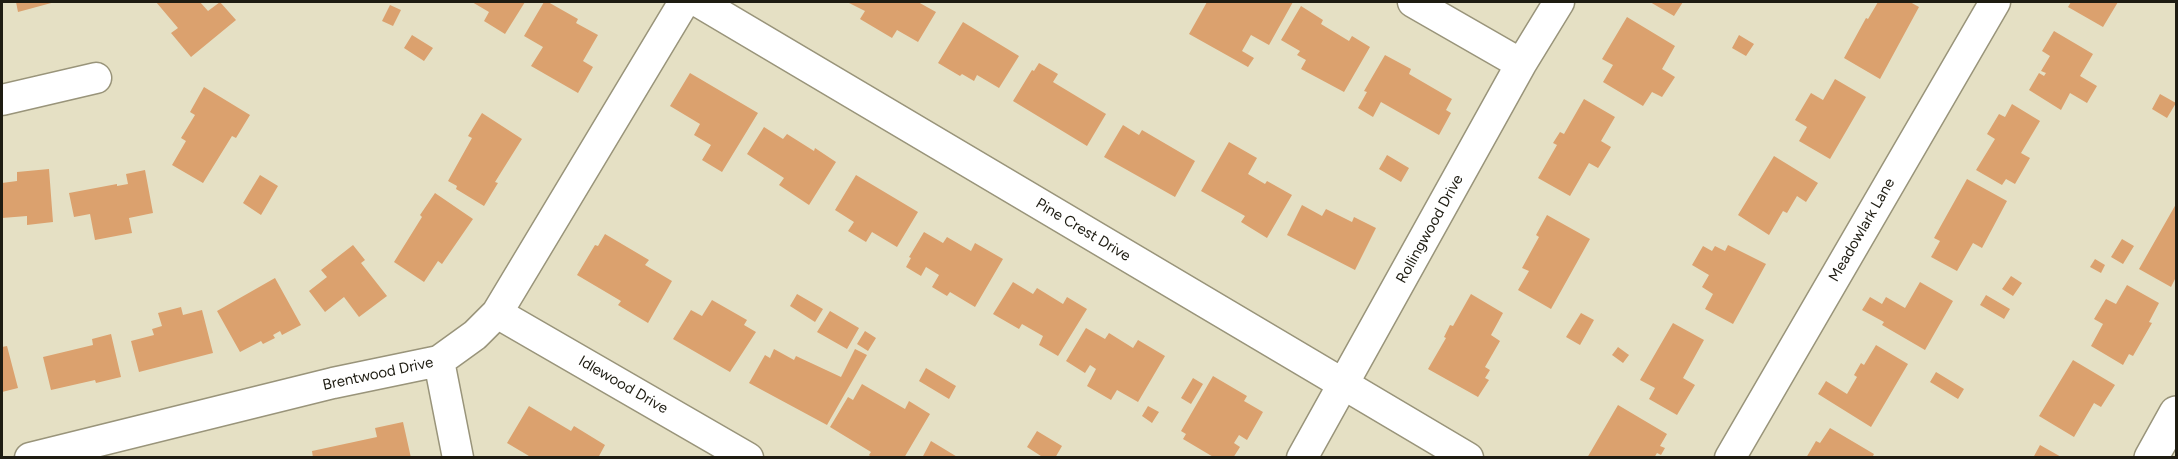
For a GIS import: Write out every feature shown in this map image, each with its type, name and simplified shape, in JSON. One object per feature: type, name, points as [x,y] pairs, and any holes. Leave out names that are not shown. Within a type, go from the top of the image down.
[{"type":"street","name":"Brentwood Drive","points":[[30,458],[333,383],[439,361],[475,335],[497,313],[684,2]]},
{"type":"street","name":"Pine Crest Drive","points":[[699,2],[1468,458]]},
{"type":"street","points":[[1413,2],[1521,64]]},
{"type":"street","name":"Rollingwood Drive","points":[[1302,458],[1521,64],[1559,2]]},
{"type":"street","name":"Meadowlark Lane","points":[[1730,458],[1995,2]]},
{"type":"street","points":[[2,100],[96,78]]},
{"type":"street","name":"Idlewood Drive","points":[[497,313],[748,458]]},
{"type":"street","points":[[439,361],[458,458]]},
{"type":"street","points":[[2151,458],[2176,414]]},
{"type":"building","points":[[16,2],[55,2],[18,12]]},
{"type":"building","points":[[156,2],[200,2],[208,11],[220,2],[236,20],[191,57],[171,33],[178,28]]},
{"type":"building","points":[[472,2],[525,2],[505,34],[484,21],[489,12]]},
{"type":"building","points":[[544,2],[578,19],[576,23],[598,35],[583,61],[593,67],[578,93],[531,66],[543,47],[524,36]]},
{"type":"building","points":[[847,2],[918,2],[936,12],[918,42],[897,30],[892,38],[860,19],[865,11]]},
{"type":"building","points":[[1207,2],[1293,2],[1269,45],[1251,35],[1242,51],[1254,58],[1248,67],[1189,34]]},
{"type":"building","points":[[1650,2],[1683,2],[1674,16]]},
{"type":"building","points":[[1878,2],[1910,2],[1919,7],[1880,79],[1844,58],[1866,18],[1868,19]]},
{"type":"building","points":[[2071,2],[2118,2],[2103,27],[2068,7]]},
{"type":"building","points":[[390,5],[401,10],[393,26],[382,21]]},
{"type":"building","points":[[1301,6],[1323,20],[1321,24],[1349,41],[1352,36],[1370,47],[1344,92],[1301,69],[1306,60],[1297,55],[1300,51],[1281,40]]},
{"type":"building","points":[[1627,17],[1675,46],[1662,69],[1675,77],[1662,97],[1652,92],[1643,106],[1603,82],[1613,65],[1602,59]]},
{"type":"building","points":[[963,22],[1019,56],[999,88],[977,75],[974,81],[962,74],[960,76],[938,63]]},
{"type":"building","points":[[2054,31],[2093,54],[2080,76],[2097,86],[2087,103],[2070,93],[2061,110],[2029,90],[2039,73],[2044,76],[2046,73],[2041,71],[2050,56],[2042,51]]},
{"type":"building","points":[[412,35],[433,48],[424,61],[404,48]]},
{"type":"building","points":[[1739,35],[1754,44],[1746,56],[1732,48]]},
{"type":"building","points":[[1385,55],[1411,69],[1409,74],[1452,99],[1446,110],[1451,113],[1439,135],[1381,102],[1373,117],[1358,108],[1367,92],[1364,91]]},
{"type":"building","points":[[1039,63],[1058,74],[1053,82],[1106,114],[1087,146],[1013,101],[1032,70],[1034,71]]},
{"type":"building","points":[[690,73],[758,113],[722,172],[702,160],[711,145],[694,135],[700,124],[670,106]]},
{"type":"building","points":[[1835,79],[1866,97],[1830,159],[1799,141],[1807,127],[1795,120],[1811,93],[1823,100]]},
{"type":"building","points":[[204,87],[250,115],[236,138],[232,136],[203,183],[172,165],[186,141],[181,138],[195,115],[190,112]]},
{"type":"building","points":[[2160,94],[2176,103],[2167,118],[2152,109]]},
{"type":"building","points":[[1584,99],[1615,117],[1601,141],[1611,147],[1598,168],[1589,163],[1570,196],[1538,178],[1557,145],[1553,143],[1560,132],[1564,134]]},
{"type":"building","points":[[2012,104],[2040,121],[2021,153],[2030,158],[2015,184],[2006,179],[2002,185],[1976,170],[1995,139],[1987,134],[1999,114],[2005,117]]},
{"type":"building","points":[[482,113],[522,139],[495,182],[498,183],[484,206],[456,189],[457,186],[448,181],[472,138],[468,136]]},
{"type":"building","points":[[1123,125],[1139,135],[1142,130],[1195,161],[1175,197],[1104,157]]},
{"type":"building","points":[[764,127],[783,139],[787,134],[836,162],[809,205],[779,185],[784,178],[747,154]]},
{"type":"building","points":[[1229,142],[1257,158],[1248,174],[1265,184],[1267,181],[1292,195],[1267,238],[1241,222],[1245,216],[1201,191]]},
{"type":"building","points":[[1387,155],[1409,168],[1401,182],[1379,169]]},
{"type":"building","points":[[1774,156],[1818,183],[1806,202],[1797,196],[1787,213],[1783,211],[1769,235],[1738,215]]},
{"type":"building","points":[[49,169],[53,222],[27,225],[27,216],[2,218],[2,183],[17,181],[17,172]]},
{"type":"building","points":[[145,170],[153,213],[129,218],[132,233],[95,240],[90,214],[74,217],[69,193],[128,184],[126,174]]},
{"type":"building","points":[[260,175],[278,186],[261,215],[243,203]]},
{"type":"building","points":[[856,175],[918,212],[897,247],[872,232],[866,242],[848,231],[854,222],[835,210]]},
{"type":"building","points":[[1967,179],[2007,201],[1982,248],[1973,243],[1957,271],[1931,257],[1940,241],[1934,238]]},
{"type":"building","points":[[435,193],[473,219],[442,264],[438,261],[424,282],[394,262]]},
{"type":"building","points":[[2176,204],[2176,277],[2171,287],[2139,269]]},
{"type":"building","points":[[1302,205],[1322,216],[1326,209],[1352,222],[1354,217],[1376,228],[1355,270],[1287,235]]},
{"type":"building","points":[[1547,215],[1590,239],[1551,309],[1518,290],[1529,271],[1522,268],[1539,237],[1536,235]]},
{"type":"building","points":[[924,232],[943,243],[947,237],[971,251],[975,243],[1003,259],[975,307],[950,292],[947,296],[932,287],[939,275],[926,267],[921,276],[906,267],[911,258],[909,257]]},
{"type":"building","points":[[605,234],[649,260],[645,265],[672,281],[648,323],[618,305],[621,301],[577,275],[595,245],[598,246]]},
{"type":"building","points":[[2122,239],[2134,246],[2123,264],[2111,257]]},
{"type":"building","points":[[353,245],[365,260],[361,263],[387,296],[359,317],[344,297],[325,312],[309,291],[327,277],[321,270]]},
{"type":"building","points":[[1728,245],[1766,264],[1733,324],[1705,309],[1713,294],[1702,287],[1709,275],[1692,265],[1703,246],[1712,251],[1715,246],[1725,251]]},
{"type":"building","points":[[2095,259],[2105,265],[2101,273],[2090,267]]},
{"type":"building","points":[[2011,276],[2022,283],[2013,296],[2002,289]]},
{"type":"building","points":[[275,278],[301,325],[282,335],[280,331],[273,335],[275,338],[263,344],[261,341],[240,352],[217,311]]},
{"type":"building","points":[[1013,282],[1033,294],[1037,288],[1063,304],[1067,297],[1087,309],[1058,356],[1039,345],[1043,336],[1022,324],[1019,329],[993,314]]},
{"type":"building","points":[[1920,282],[1953,301],[1925,350],[1882,325],[1884,322],[1862,310],[1870,297],[1882,304],[1886,297],[1905,308]]},
{"type":"building","points":[[2127,285],[2159,303],[2149,322],[2152,323],[2133,356],[2129,354],[2123,365],[2091,346],[2103,324],[2094,319],[2106,299],[2116,304]]},
{"type":"building","points":[[797,294],[823,309],[815,322],[790,306]]},
{"type":"building","points":[[1471,294],[1503,313],[1491,335],[1500,341],[1485,367],[1490,370],[1485,378],[1489,380],[1478,397],[1428,369],[1446,338],[1444,337],[1450,325],[1453,326]]},
{"type":"building","points":[[1986,295],[2010,309],[2004,319],[1980,305]]},
{"type":"building","points":[[712,300],[747,320],[744,325],[756,332],[730,372],[673,339],[691,310],[702,316]]},
{"type":"building","points":[[181,307],[183,315],[202,310],[213,353],[139,372],[131,341],[154,335],[152,329],[162,326],[158,313]]},
{"type":"building","points":[[830,311],[859,328],[847,349],[817,332]]},
{"type":"building","points":[[1581,313],[1594,320],[1580,345],[1566,337]]},
{"type":"building","points":[[1673,323],[1704,340],[1683,378],[1695,385],[1677,415],[1649,399],[1655,388],[1640,380]]},
{"type":"building","points":[[1086,328],[1105,339],[1109,333],[1133,348],[1138,340],[1165,356],[1138,402],[1117,390],[1111,400],[1087,386],[1096,369],[1090,365],[1085,373],[1066,361]]},
{"type":"building","points":[[865,331],[876,338],[868,351],[857,344]]},
{"type":"building","points":[[111,334],[121,377],[51,390],[43,357],[93,345],[92,339]]},
{"type":"building","points":[[1876,345],[1908,364],[1871,427],[1818,394],[1826,381],[1847,394],[1857,377],[1854,375],[1861,363],[1864,365]]},
{"type":"building","points":[[7,346],[18,388],[2,392],[2,347]]},
{"type":"building","points":[[1618,347],[1629,355],[1623,363],[1612,355]]},
{"type":"building","points":[[774,349],[794,360],[796,356],[841,377],[855,349],[867,355],[827,425],[749,383],[765,355],[770,358]]},
{"type":"building","points":[[2073,360],[2115,385],[2101,407],[2094,403],[2074,437],[2039,416]]},
{"type":"building","points":[[926,368],[956,386],[949,399],[919,381]]},
{"type":"building","points":[[1936,372],[1964,389],[1958,399],[1930,382]]},
{"type":"building","points":[[1213,376],[1247,396],[1244,401],[1263,412],[1247,440],[1239,435],[1234,443],[1240,447],[1233,458],[1215,458],[1183,439],[1186,434],[1181,431]]},
{"type":"building","points":[[1193,378],[1203,384],[1191,404],[1181,398]]},
{"type":"building","points":[[862,384],[905,409],[909,401],[930,414],[904,458],[872,458],[869,455],[871,452],[830,427],[848,397],[853,400]]},
{"type":"building","points":[[1618,405],[1667,434],[1660,446],[1665,448],[1661,455],[1657,453],[1654,458],[1587,458]]},
{"type":"building","points":[[529,406],[571,431],[574,426],[605,445],[598,458],[528,458],[529,456],[507,443]]},
{"type":"building","points":[[1148,406],[1159,412],[1152,423],[1142,416]]},
{"type":"building","points":[[403,422],[411,458],[313,458],[312,451],[377,437],[375,428]]},
{"type":"building","points":[[1830,428],[1874,454],[1872,458],[1806,458],[1816,441],[1820,443]]},
{"type":"building","points":[[1037,431],[1062,446],[1055,458],[1044,458],[1027,447]]},
{"type":"building","points":[[931,441],[959,458],[922,458]]},
{"type":"building","points":[[2040,445],[2063,458],[2033,458]]}]
